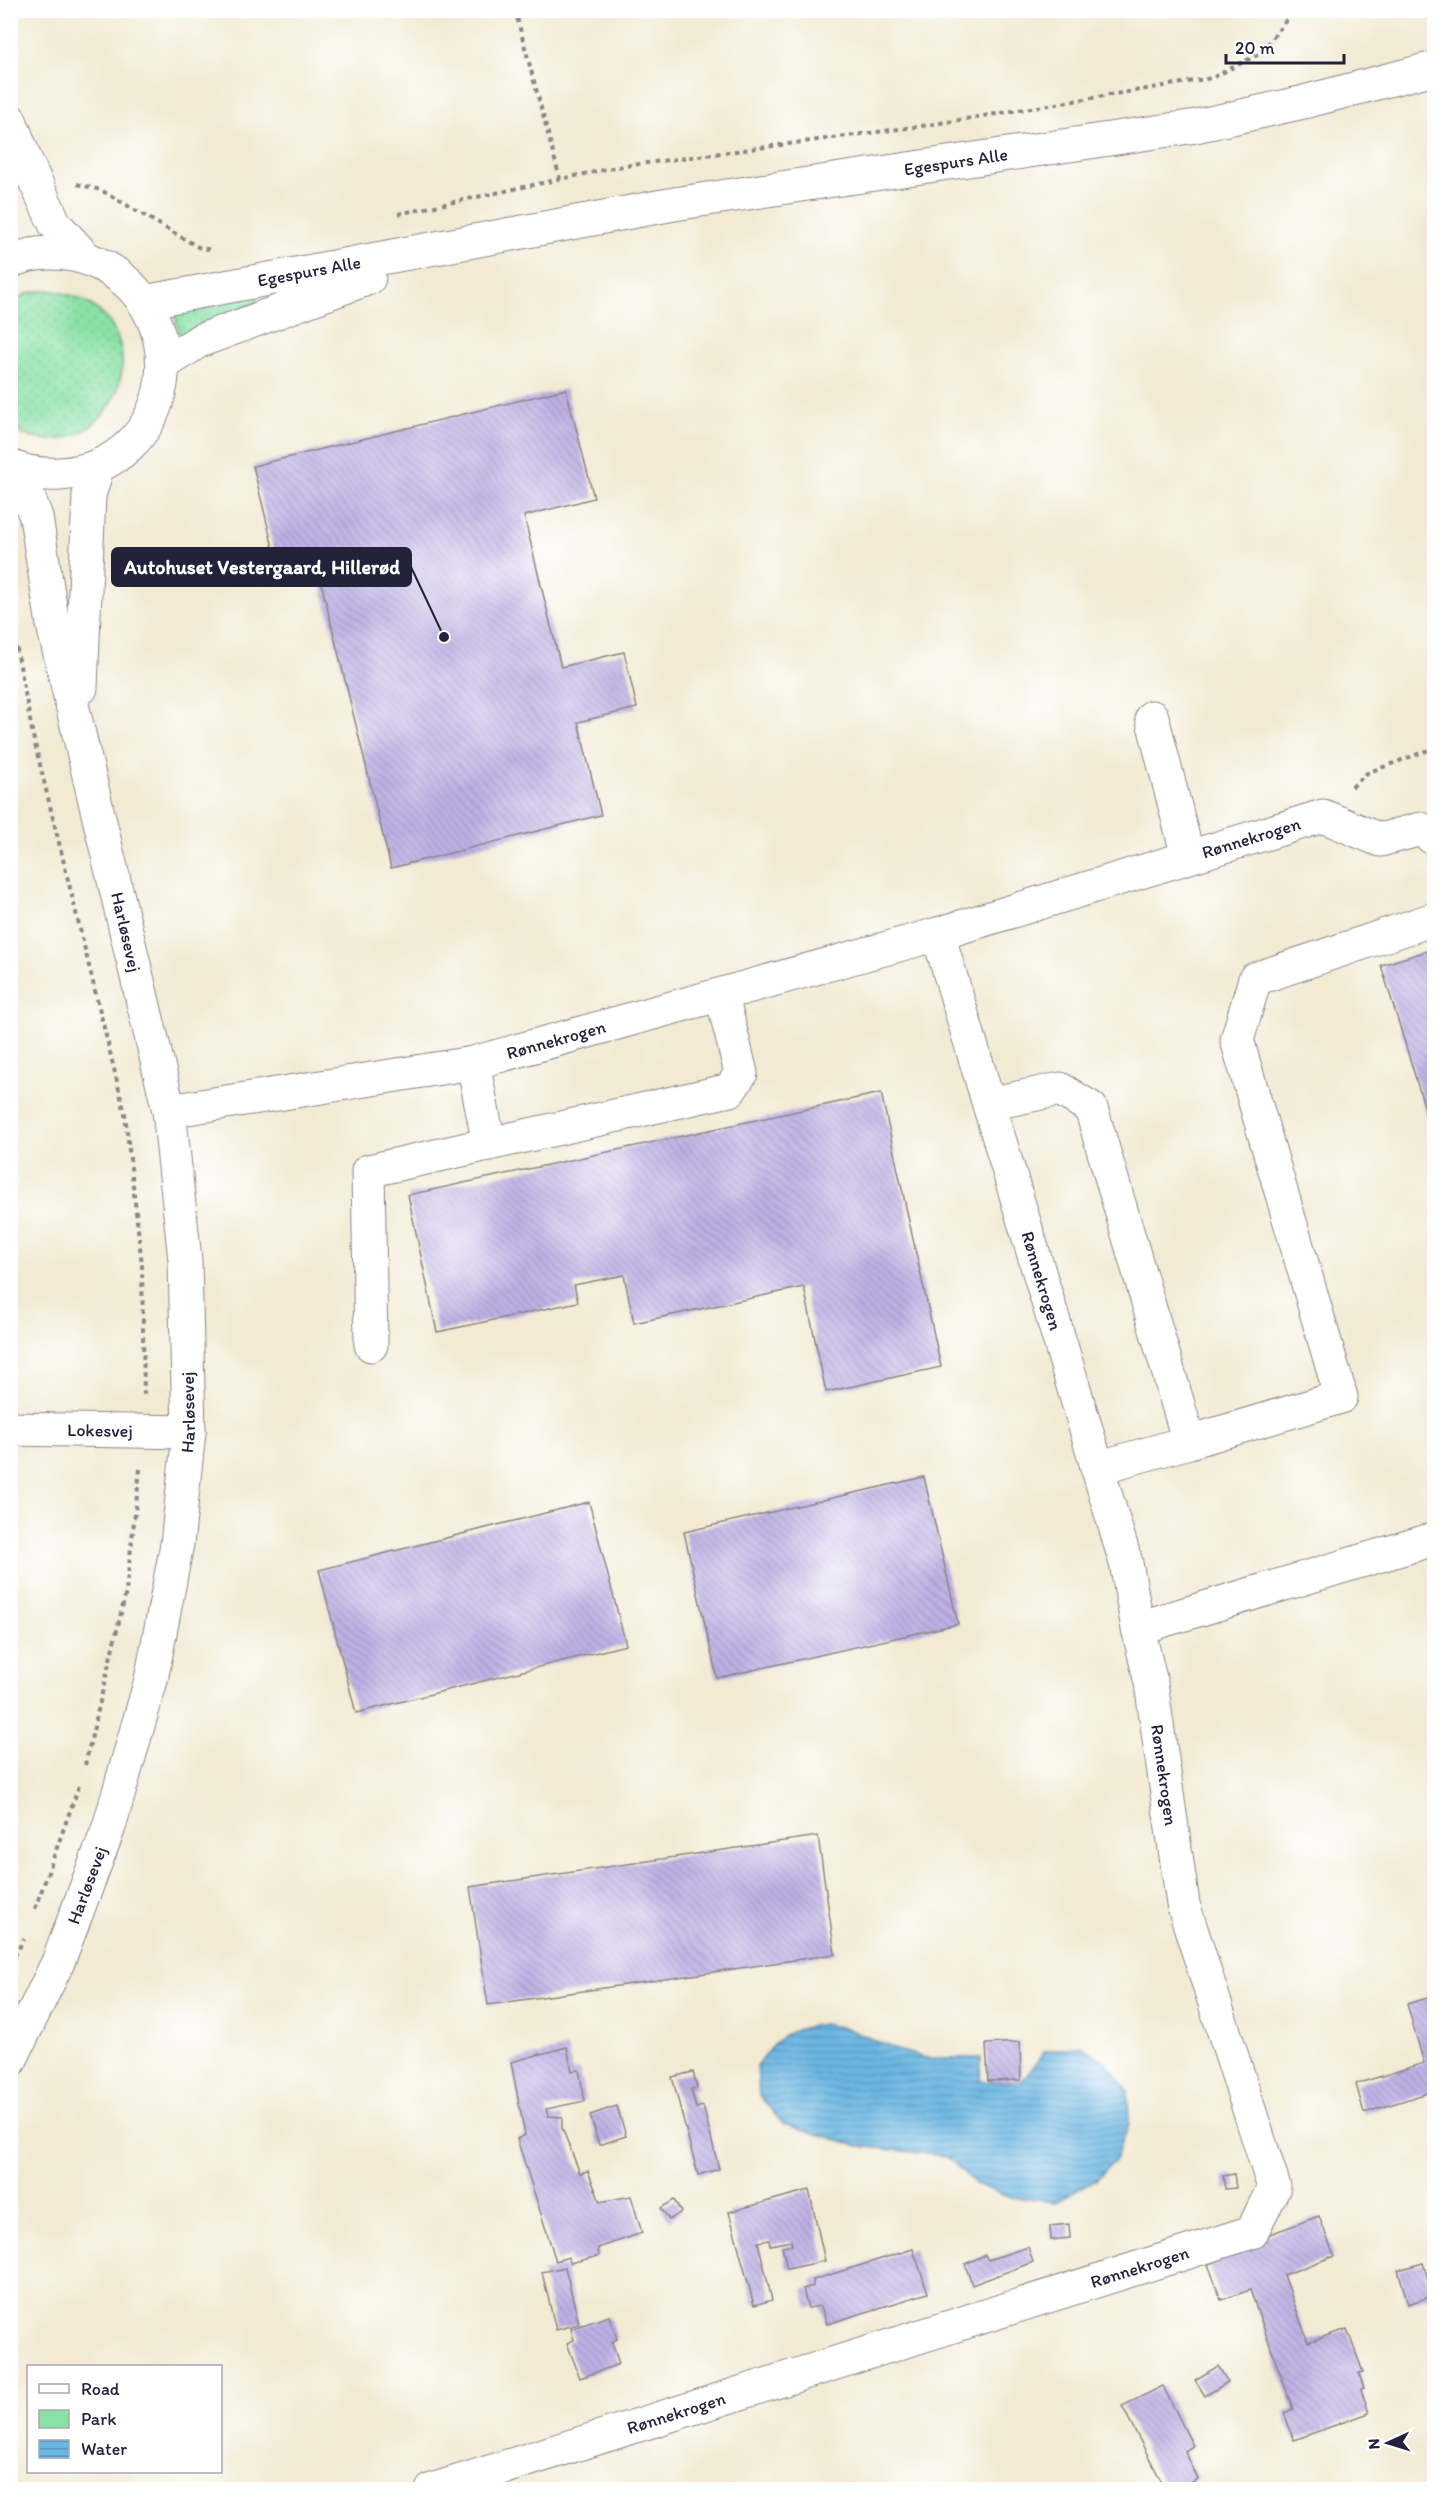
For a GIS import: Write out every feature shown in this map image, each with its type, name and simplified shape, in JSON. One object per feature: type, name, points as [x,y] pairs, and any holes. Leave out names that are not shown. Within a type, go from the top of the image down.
[{"type":"street","name":"Egespurs Alle","points":[[144,302],[674,204],[1185,128],[1304,102],[1434,68]]},
{"type":"street","points":[[10,120],[56,224],[85,257]]},
{"type":"street","name":"Egespurs Alle","points":[[164,364],[209,337],[311,297],[473,242]]},
{"type":"street","points":[[10,262],[38,254],[62,253],[85,257],[108,268],[129,282],[144,302],[162,342],[164,364],[161,389],[153,412],[139,434],[121,452],[98,466],[72,474],[45,475],[14,468]]},
{"type":"street","name":"Harløsevej","points":[[81,744],[81,650],[86,538],[89,495],[98,466]]},
{"type":"street","name":"Harløsevej","points":[[10,2061],[58,1962],[109,1827],[151,1680],[177,1544],[189,1432],[185,1260],[169,1111],[53,625],[36,517],[14,468]]},
{"type":"street","points":[[1152,717],[1188,857]]},
{"type":"street","points":[[1323,816],[1380,840],[1420,829],[1434,839]]},
{"type":"street","name":"Rønnekrogen","points":[[169,1111],[473,1063],[722,996],[938,934],[1323,816]]},
{"type":"street","points":[[1097,1468],[1341,1397],[1237,1040],[1255,980],[1434,919]]},
{"type":"street","name":"Rønnekrogen","points":[[432,2490],[1252,2232],[1274,2187],[1183,1904],[1151,1683],[1126,1563],[938,934]]},
{"type":"street","points":[[371,1345],[368,1171],[730,1090],[741,1073],[722,996]]},
{"type":"street","points":[[473,1063],[489,1144]]},
{"type":"street","points":[[988,1104],[1060,1089],[1091,1108],[1189,1442]]},
{"type":"street","name":"Lokesvej","points":[[10,1429],[189,1432]]},
{"type":"street","points":[[1138,1628],[1434,1539]]},
{"type":"path","points":[[515,10],[560,179]]},
{"type":"path","points":[[397,215],[616,167],[929,125],[1212,78],[1261,53],[1294,10]]},
{"type":"path","points":[[39,189],[71,183],[101,190],[198,247],[221,253]]},
{"type":"path","points":[[15,634],[33,736],[125,1114],[142,1265],[145,1432],[126,1592],[83,1775],[33,1915]]},
{"type":"path","points":[[1323,816],[1367,773],[1434,748]]},
{"type":"path","points":[[10,1964],[25,1937]]},
{"type":"green space","points":[[49,290],[90,304],[113,329],[122,358],[118,389],[102,415],[78,434],[46,440],[10,428],[11,302],[29,293]]},
{"type":"green space","points":[[255,293],[258,302],[180,335],[174,312]]},
{"type":"water","points":[[822,2024],[846,2028],[897,2050],[926,2058],[981,2058],[980,2081],[1021,2082],[1045,2051],[1081,2046],[1106,2062],[1128,2091],[1129,2124],[1115,2160],[1096,2180],[1056,2202],[1008,2197],[976,2184],[946,2156],[859,2146],[783,2124],[759,2095],[757,2066],[777,2041],[784,2036],[800,2029]]},
{"type":"building","points":[[566,389],[594,498],[524,516],[561,667],[624,652],[637,708],[578,722],[601,815],[391,868],[316,562],[279,572],[253,466]]},
{"type":"building","points":[[1434,949],[1434,1138],[1381,965]]},
{"type":"building","points":[[881,1093],[941,1367],[826,1392],[804,1287],[634,1323],[624,1275],[574,1285],[578,1302],[437,1332],[408,1195]]},
{"type":"building","points":[[924,1477],[958,1624],[717,1678],[684,1532]]},
{"type":"building","points":[[589,1502],[626,1645],[356,1713],[319,1570]]},
{"type":"building","points":[[818,1836],[835,1954],[488,2005],[470,1887]]},
{"type":"building","points":[[1434,1996],[1434,2091],[1364,2113],[1356,2084],[1424,2063],[1407,2004]]},
{"type":"building","points":[[1020,2042],[1021,2080],[988,2081],[986,2044]]},
{"type":"building","points":[[567,2047],[572,2071],[579,2070],[585,2101],[546,2109],[548,2116],[562,2117],[562,2128],[580,2173],[588,2171],[600,2202],[631,2196],[642,2233],[598,2248],[599,2256],[570,2263],[569,2257],[556,2261],[517,2139],[525,2135],[511,2062]]},
{"type":"building","points":[[693,2072],[697,2088],[691,2089],[696,2108],[703,2106],[719,2169],[698,2175],[672,2077]]},
{"type":"building","points":[[617,2106],[626,2136],[599,2145],[590,2115]]},
{"type":"building","points":[[1234,2174],[1236,2188],[1225,2189],[1223,2176]]},
{"type":"building","points":[[809,2190],[825,2261],[787,2269],[782,2247],[792,2245],[791,2241],[770,2245],[769,2240],[758,2242],[772,2300],[754,2305],[729,2212]]},
{"type":"building","points":[[674,2200],[681,2212],[669,2220],[661,2208]]},
{"type":"building","points":[[1319,2216],[1334,2256],[1284,2275],[1308,2342],[1347,2329],[1363,2372],[1359,2373],[1364,2388],[1361,2389],[1369,2413],[1294,2440],[1284,2413],[1293,2409],[1250,2290],[1221,2300],[1208,2264],[1236,2254],[1234,2247]]},
{"type":"building","points":[[1069,2224],[1070,2238],[1051,2240],[1050,2226]]},
{"type":"building","points":[[1028,2247],[1033,2262],[972,2285],[965,2264],[985,2255],[988,2260]]},
{"type":"building","points":[[913,2249],[928,2293],[827,2324],[821,2306],[808,2308],[803,2289],[813,2286],[813,2280]]},
{"type":"building","points":[[1423,2263],[1433,2296],[1408,2304],[1398,2270]]},
{"type":"building","points":[[565,2267],[579,2324],[556,2330],[542,2272]]},
{"type":"building","points":[[609,2316],[617,2339],[612,2342],[619,2364],[580,2378],[567,2343],[574,2340],[571,2329]]},
{"type":"building","points":[[1218,2366],[1228,2382],[1205,2396],[1195,2380]]},
{"type":"building","points":[[1163,2386],[1193,2446],[1185,2451],[1198,2479],[1177,2490],[1166,2490],[1122,2406]]},
{"type":"place","name":"Autohuset Vestergaard, Hillerød","points":[[444,637]]}]
